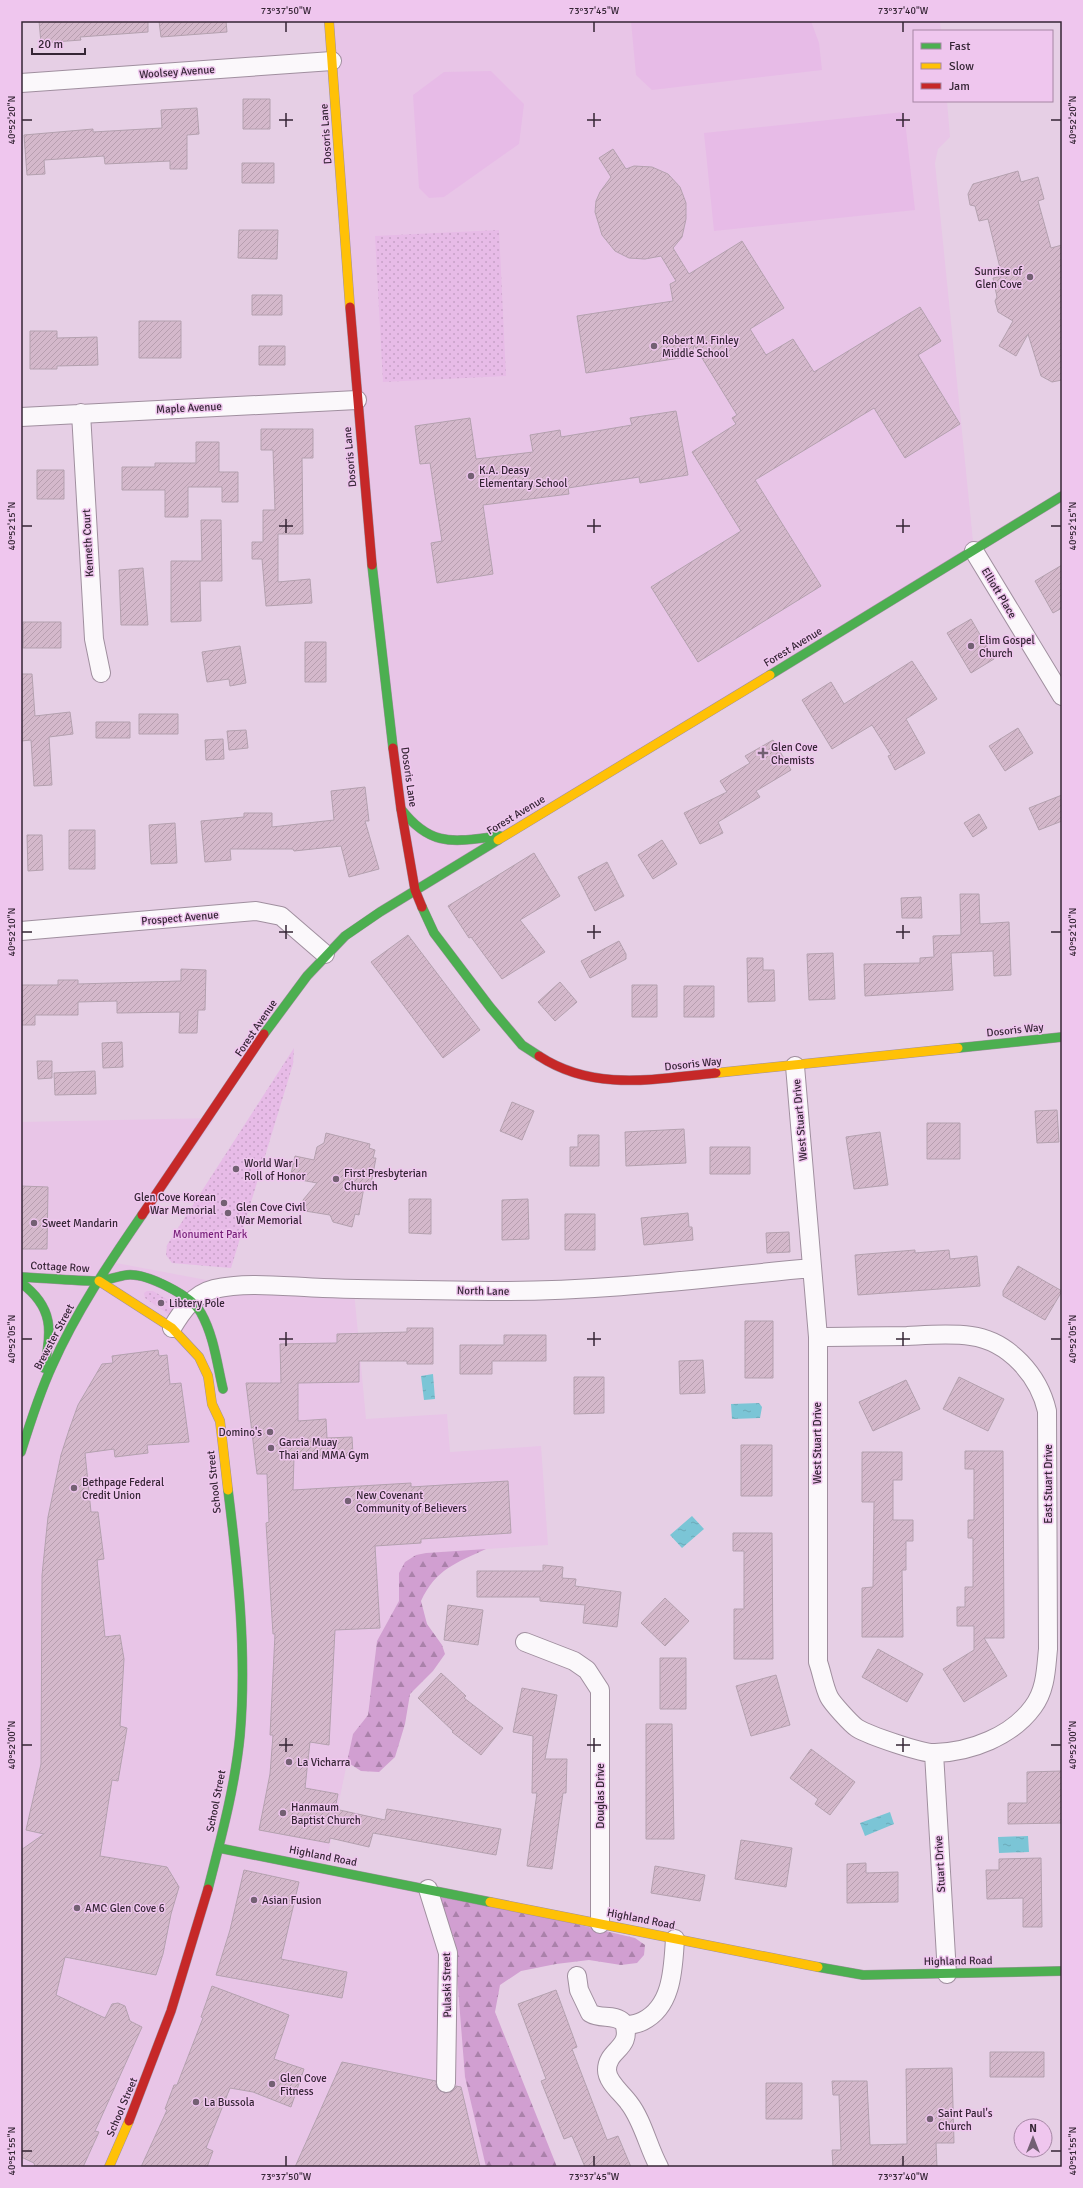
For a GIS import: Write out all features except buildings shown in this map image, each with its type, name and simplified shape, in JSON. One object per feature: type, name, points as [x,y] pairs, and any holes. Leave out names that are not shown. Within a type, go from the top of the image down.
[{"type":"street","name":"Dosoris Lane","points":[[329,21],[357,400],[376,614],[400,809],[415,890]]},
{"type":"street","name":"Woolsey Avenue","points":[[21,83],[332,61]]},
{"type":"street","name":"Maple Avenue","points":[[21,416],[357,400]]},
{"type":"street","name":"Kenneth Court","points":[[81,413],[94,639],[101,673]]},
{"type":"street","name":"Forest Avenue","points":[[99,1281],[276,1019],[326,954],[359,926],[415,890],[974,551],[1062,496]]},
{"type":"street","name":"Elliott Place","points":[[974,551],[1062,696]]},
{"type":"street","points":[[400,809],[412,822],[428,835],[447,840],[504,836]]},
{"type":"street","name":"Dosoris Way","points":[[415,890],[434,933],[490,1007],[522,1045],[552,1064],[593,1079],[622,1081],[658,1079],[795,1066],[1062,1037]]},
{"type":"street","name":"Prospect Avenue","points":[[21,931],[256,911],[281,916],[326,954]]},
{"type":"street","name":"West Stuart Drive","points":[[795,1066],[818,1338],[818,1662],[829,1698],[857,1728],[893,1742],[934,1753]]},
{"type":"street","name":"North Lane","points":[[172,1328],[180,1314],[191,1300],[212,1289],[233,1285],[352,1289],[535,1291],[628,1285],[811,1268]]},
{"type":"street","name":"School Street","points":[[99,1281],[129,1275],[159,1282],[191,1300],[200,1312],[211,1335],[220,1371],[225,1402],[220,1421]]},
{"type":"street","name":"Cottage Row","points":[[21,1277],[99,1281]]},
{"type":"street","name":"School Street","points":[[99,1281],[172,1328],[199,1356],[208,1376],[212,1404],[220,1421],[236,1573],[242,1663],[241,1719],[235,1768],[202,1917],[153,2065],[109,2167]]},
{"type":"street","name":"Brewster Street","points":[[21,1452],[38,1396],[59,1351],[99,1281]]},
{"type":"street","points":[[21,1283],[44,1304],[49,1317],[45,1363],[38,1396]]},
{"type":"street","name":"East Stuart Drive","points":[[818,1338],[942,1335],[971,1336],[984,1339],[1007,1351],[1026,1367],[1044,1398],[1047,1411],[1048,1649],[1044,1683],[1034,1706],[1012,1728],[989,1741],[958,1750],[934,1753]]},
{"type":"street","name":"Douglas Drive","points":[[525,1642],[574,1661],[587,1670],[600,1690],[600,1924]]},
{"type":"street","name":"Stuart Drive","points":[[934,1753],[947,1974]]},
{"type":"street","name":"Highland Road","points":[[218,1848],[856,1974],[947,1974],[1062,1971]]},
{"type":"street","name":"Pulaski Street","points":[[428,1889],[448,1953],[446,2084]]},
{"type":"street","points":[[625,2026],[643,2021],[653,2013],[665,1998],[672,1976],[675,1939]]},
{"type":"street","points":[[577,1976],[579,1990],[590,2013],[599,2017],[618,2018],[625,2026],[624,2042],[609,2061],[608,2074],[634,2111],[659,2167]]},
{"type":"shaded area","name":"Robert M. Finley Middle School","points":[[330,21],[940,21],[941,30],[913,30],[913,102],[947,102],[950,137],[938,149],[935,163],[974,551],[415,890],[368,530]]},
{"type":"shaded area","points":[[215,1118],[116,1263],[233,1285],[354,1291],[366,1419],[447,1414],[450,1452],[541,1446],[548,1545],[426,1553],[416,1555],[405,1562],[399,1573],[399,1601],[377,1641],[368,1715],[353,1734],[325,1869],[428,1889],[454,1937],[465,2077],[486,2167],[21,2167],[21,1122]]},
{"type":"green space","points":[[631,21],[811,21],[819,43],[822,70],[652,90],[636,75]]},
{"type":"green space","points":[[491,71],[524,104],[519,144],[444,197],[429,198],[419,188],[413,95],[444,72]]},
{"type":"green space","points":[[904,112],[915,210],[714,231],[704,133]]},
{"type":"green space","points":[[499,230],[506,376],[383,382],[375,236]]},
{"type":"green space","name":"Monument Park","points":[[294,1048],[293,1064],[231,1268],[172,1263],[166,1255],[167,1245]]},
{"type":"green space","points":[[147,1291],[153,1291],[177,1305],[171,1316],[145,1298],[144,1293]]},
{"type":"green space","points":[[486,1549],[448,1568],[433,1581],[427,1590],[421,1601],[427,1624],[442,1645],[445,1654],[433,1671],[410,1694],[405,1724],[395,1757],[379,1772],[361,1771],[347,1762],[353,1734],[368,1715],[377,1641],[399,1601],[399,1573],[405,1562],[416,1555],[426,1553]]},
{"type":"green space","points":[[428,1889],[635,1938],[645,1945],[644,1955],[637,1963],[621,1965],[589,1960],[556,1964],[521,1971],[500,1985],[495,2012],[557,2167],[486,2167],[465,2077],[454,1937]]},
{"type":"water","points":[[433,1374],[435,1399],[424,1400],[421,1376]]},
{"type":"water","points":[[759,1403],[762,1407],[760,1418],[732,1419],[731,1404]]},
{"type":"water","points":[[692,1516],[704,1529],[682,1548],[670,1535]]},
{"type":"water","points":[[890,1812],[894,1824],[865,1836],[860,1823]]},
{"type":"water","points":[[1028,1836],[1029,1852],[999,1853],[998,1837]]},
{"type":"traffic: fast","points":[[770,675],[1062,496]]},
{"type":"traffic: fast","points":[[372,565],[393,748]]},
{"type":"traffic: fast","points":[[401,809],[412,822],[423,831],[434,836],[457,840],[470,840],[500,836]]},
{"type":"traffic: fast","points":[[264,1034],[307,976],[345,936],[380,912],[498,840]]},
{"type":"traffic: fast","points":[[422,907],[434,933],[490,1007],[522,1045],[539,1056]]},
{"type":"traffic: fast","points":[[958,1048],[1062,1037]]},
{"type":"traffic: fast","points":[[21,1452],[31,1419],[61,1346],[82,1307],[117,1251],[142,1215]]},
{"type":"traffic: fast","points":[[21,1277],[97,1281],[127,1275],[136,1275],[157,1282],[179,1293],[196,1306],[201,1313],[212,1341],[223,1389]]},
{"type":"traffic: fast","points":[[21,1283],[40,1301],[48,1321],[49,1332],[44,1368]]},
{"type":"traffic: fast","points":[[208,1889],[235,1774],[242,1704],[242,1643],[238,1581],[228,1490]]},
{"type":"traffic: fast","points":[[219,1848],[490,1902]]},
{"type":"traffic: fast","points":[[818,1967],[863,1975],[1062,1971]]},
{"type":"traffic: slow","points":[[329,21],[350,307]]},
{"type":"traffic: slow","points":[[498,840],[770,675]]},
{"type":"traffic: slow","points":[[716,1073],[958,1048]]},
{"type":"traffic: slow","points":[[99,1281],[172,1328],[199,1357],[208,1376],[212,1404],[220,1421],[228,1490]]},
{"type":"traffic: slow","points":[[490,1902],[818,1967]]},
{"type":"traffic: slow","points":[[109,2167],[129,2121]]},
{"type":"traffic: jam","points":[[350,307],[372,565]]},
{"type":"traffic: jam","points":[[393,748],[401,809],[415,890],[422,907]]},
{"type":"traffic: jam","points":[[142,1215],[264,1034]]},
{"type":"traffic: jam","points":[[539,1056],[560,1067],[581,1075],[603,1079],[647,1080],[716,1073]]},
{"type":"traffic: jam","points":[[129,2121],[171,2011],[208,1889]]},
{"type":"place","name":"Sunrise of Glen Cove","points":[[1030,277]]},
{"type":"place","name":"Robert M. Finley Middle School","points":[[654,346]]},
{"type":"place","name":"K.A. Deasy Elementary School","points":[[471,476]]},
{"type":"place","name":"Elim Gospel Church","points":[[971,646]]},
{"type":"place","name":"Glen Cove Chemists","points":[[763,753]]},
{"type":"place","name":"World War I Roll of Honor","points":[[236,1169]]},
{"type":"place","name":"First Presbyterian Church","points":[[336,1179]]},
{"type":"place","name":"Glen Cove Korean War Memorial","points":[[224,1203]]},
{"type":"place","name":"Glen Cove Civil War Memorial","points":[[228,1213]]},
{"type":"place","name":"Sweet Mandarin","points":[[34,1223]]},
{"type":"place","name":"Libtery Pole","points":[[161,1303]]},
{"type":"place","name":"Domino's","points":[[270,1432]]},
{"type":"place","name":"Garcia Muay Thai and MMA Gym","points":[[271,1448]]},
{"type":"place","name":"Bethpage Federal Credit Union","points":[[74,1488]]},
{"type":"place","name":"New Covenant Community of Believers","points":[[348,1501]]},
{"type":"place","name":"La Vicharra","points":[[289,1762]]},
{"type":"place","name":"Hanmaum Baptist Church","points":[[283,1813]]},
{"type":"place","name":"Asian Fusion","points":[[254,1900]]},
{"type":"place","name":"AMC Glen Cove 6","points":[[77,1908]]},
{"type":"place","name":"Glen Cove Fitness","points":[[272,2084]]},
{"type":"place","name":"La Bussola","points":[[196,2102]]},
{"type":"place","name":"Saint Paul's Church","points":[[930,2119]]}]
